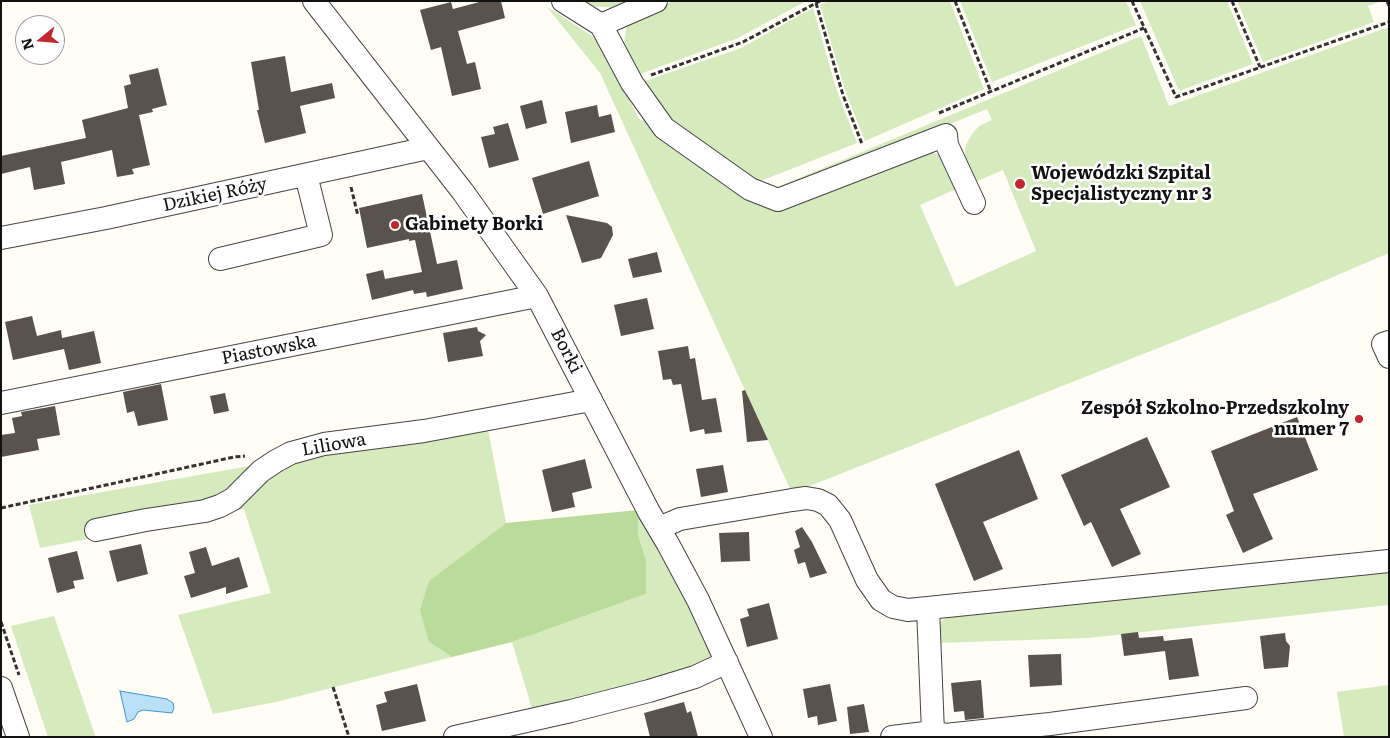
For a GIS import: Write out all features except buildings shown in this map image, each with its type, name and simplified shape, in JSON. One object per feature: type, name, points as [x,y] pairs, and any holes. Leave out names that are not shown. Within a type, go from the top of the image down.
[{"type":"street","name":"Borki","points":[[314,1],[463,192],[537,296],[698,600],[761,737]]},
{"type":"street","points":[[563,1],[602,25],[632,83],[664,128],[750,189],[778,200],[946,135],[947,146],[974,203]]},
{"type":"street","points":[[602,25],[656,1]]},
{"type":"street","name":"Dzikiej Róży","points":[[1,238],[97,220],[428,148]]},
{"type":"street","points":[[220,258],[321,235],[306,175]]},
{"type":"street","name":"Piastowska","points":[[1,403],[537,296]]},
{"type":"street","points":[[1389,342],[1383,344],[1389,357]]},
{"type":"street","name":"Liliowa","points":[[96,530],[205,511],[220,506],[233,499],[268,466],[299,450],[324,444],[424,431],[591,400]]},
{"type":"street","points":[[659,528],[680,519],[802,498],[818,500],[828,505],[840,520],[867,580],[881,600],[900,609],[928,608],[1389,561]]},
{"type":"street","points":[[928,608],[933,732]]},
{"type":"street","points":[[455,737],[649,691],[695,677],[727,662]]},
{"type":"street","points":[[1,688],[18,737]]},
{"type":"street","points":[[892,737],[933,732],[945,735],[1050,724],[1246,698]]},
{"type":"path","points":[[955,1],[991,92]]},
{"type":"path","points":[[1132,1],[1176,97],[1389,22]]},
{"type":"path","points":[[1232,1],[1260,67]]},
{"type":"path","points":[[1387,1],[1389,6]]},
{"type":"path","points":[[632,83],[743,42],[817,2],[842,95],[862,145]]},
{"type":"path","points":[[936,115],[1144,28]]},
{"type":"path","points":[[854,148],[871,141]]},
{"type":"path","points":[[347,166],[358,216]]},
{"type":"path","points":[[1,508],[234,457],[253,456]]},
{"type":"path","points":[[333,687],[349,737]]},
{"type":"green space","points":[[580,1],[632,1],[619,8],[587,6]]},
{"type":"green space","points":[[673,1],[806,1],[738,38],[632,77],[624,46],[627,21]]},
{"type":"green space","points":[[829,1],[950,1],[984,89],[865,141],[846,93],[820,5]]},
{"type":"green space","points":[[960,1],[1126,1],[1136,25],[992,82]]},
{"type":"green space","points":[[1140,1],[1227,1],[1253,64],[1179,91]]},
{"type":"green space","points":[[1237,1],[1382,1],[1368,6],[1374,22],[1263,62]]},
{"type":"green space","name":"Wojewódzki Szpital Specjalistyczny nr 3","points":[[547,7],[591,35],[603,48],[639,119],[648,122],[765,206],[779,211],[918,151],[927,150],[944,157],[961,187],[920,205],[956,287],[1036,251],[1003,170],[975,182],[964,158],[966,145],[972,134],[979,126],[992,120],[987,109],[788,190],[768,191],[1141,36],[1169,106],[1389,27],[1389,253],[1277,301],[792,493],[600,73]]},
{"type":"green space","points":[[813,8],[836,88],[857,143],[753,184],[653,116],[636,84],[741,48]]},
{"type":"green space","points":[[487,424],[506,523],[429,582],[429,642],[452,657],[276,702],[213,714],[178,615],[271,593],[244,509],[40,548],[29,505]]},
{"type":"green space","points":[[638,510],[718,660],[653,683],[533,712],[512,642],[646,594],[646,560],[638,535]]},
{"type":"green space","points":[[638,510],[638,535],[646,560],[646,594],[512,642],[452,657],[429,642],[420,610],[429,581],[506,523]]},
{"type":"green space","points":[[1389,569],[1389,605],[1088,638],[936,643],[937,625],[951,614]]},
{"type":"green space","points":[[54,616],[96,737],[48,737],[11,626]]},
{"type":"green space","points":[[1389,685],[1389,737],[1344,737],[1337,692]]},
{"type":"water","points":[[120,691],[167,699],[173,703],[174,708],[172,713],[143,710],[138,712],[134,719],[127,722]]},
{"type":"place","name":"Wojewódzki Szpital Specjalistyczny nr 3","points":[[1020,184]]},
{"type":"place","name":"Gabinety Borki","points":[[395,225]]},
{"type":"place","name":"Zespół Szkolno-Przedszkolny numer 7","points":[[1359,419]]}]
